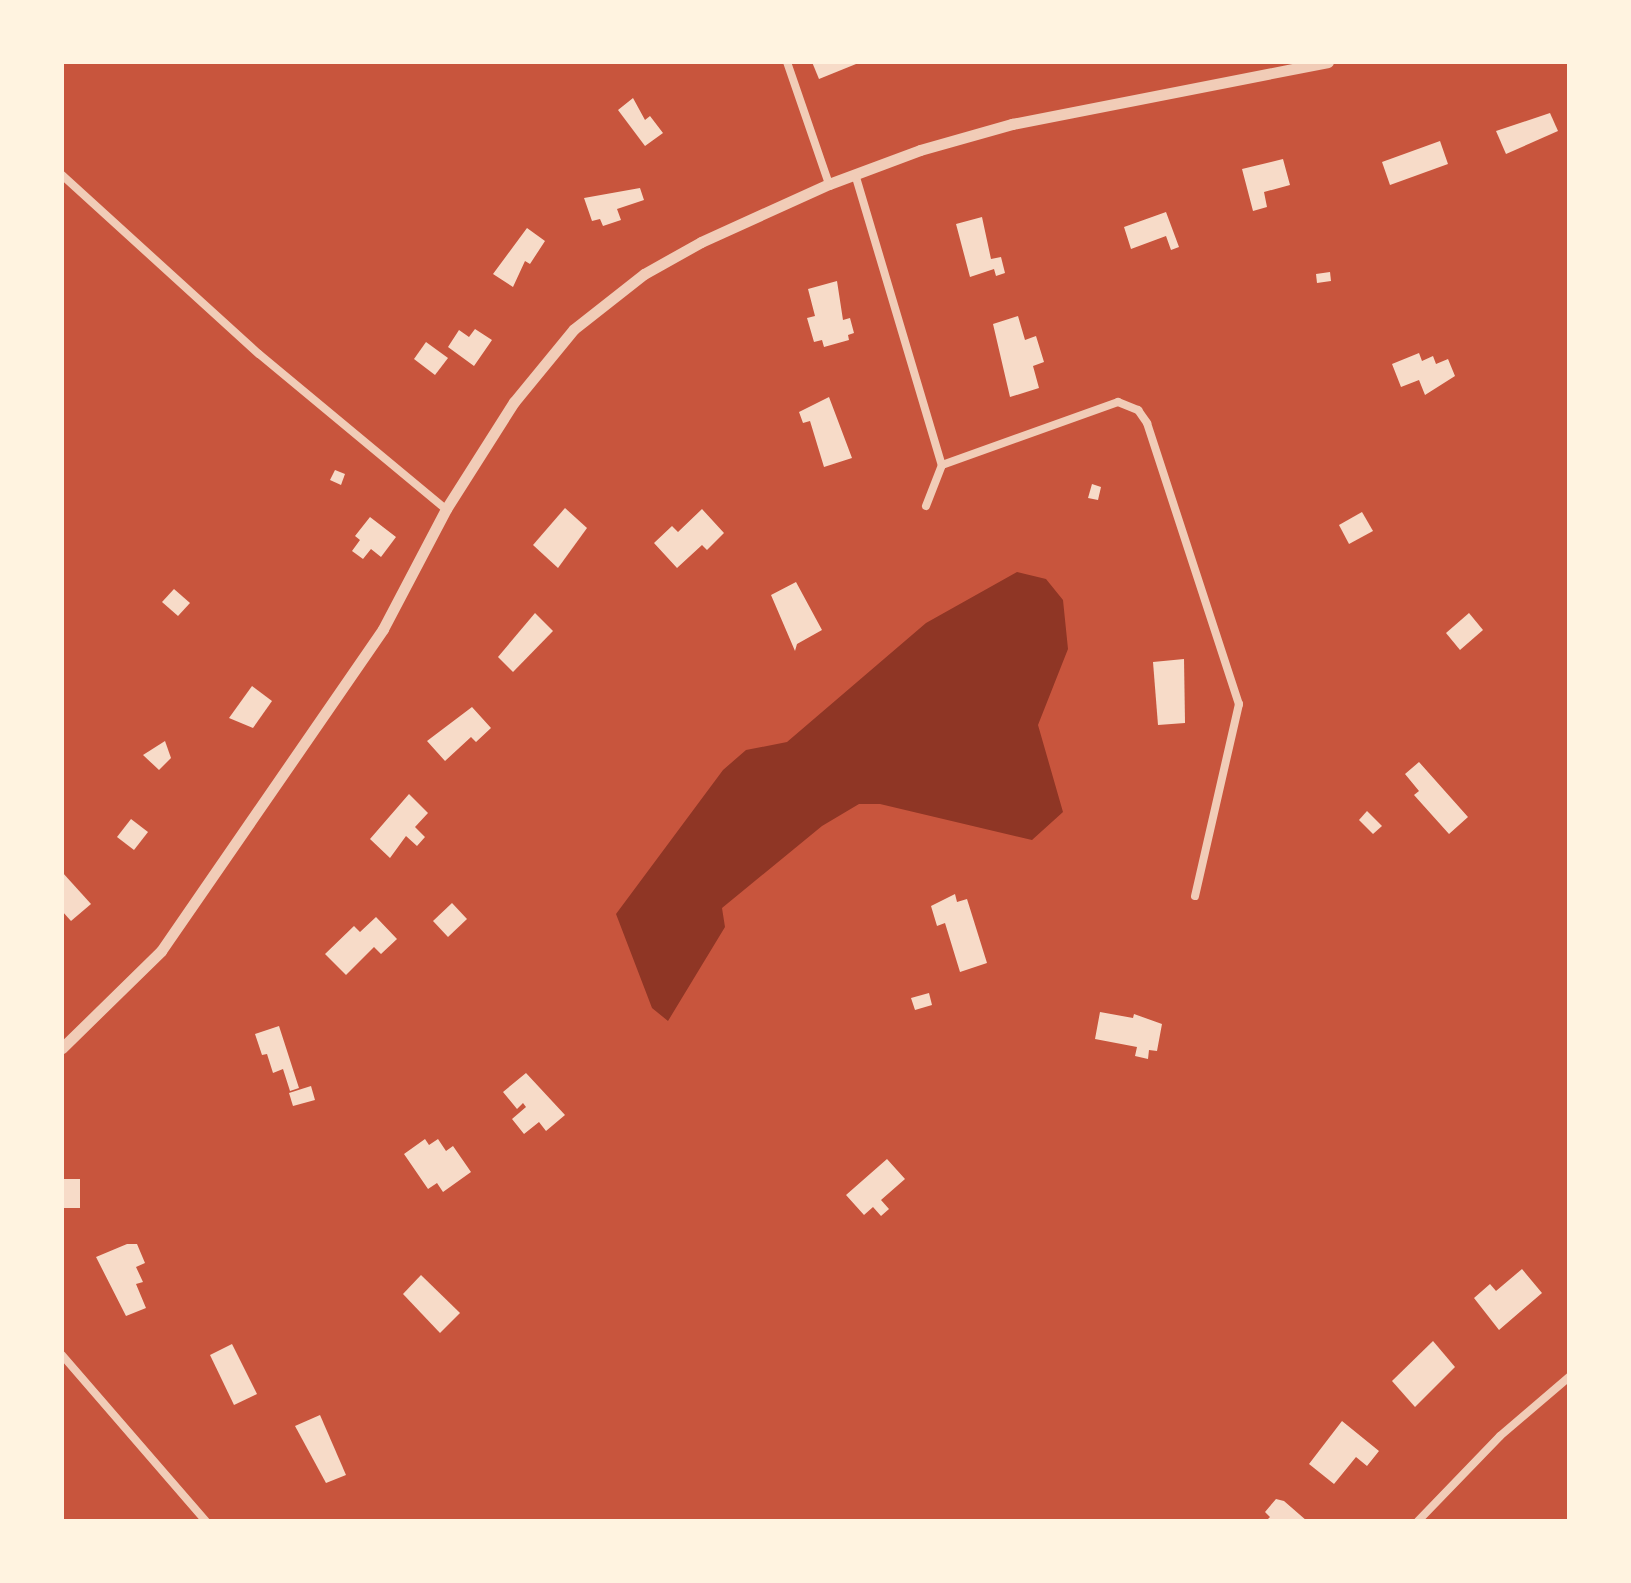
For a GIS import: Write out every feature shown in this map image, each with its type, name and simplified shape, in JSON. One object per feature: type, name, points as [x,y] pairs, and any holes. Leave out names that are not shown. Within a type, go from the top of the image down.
[{"type":"street","points":[[787,62],[829,184]]},
{"type":"street","points":[[62,1048],[169,940],[383,629],[446,509],[514,402],[574,329],[679,255],[855,174],[1012,124],[1328,62]]},
{"type":"street","points":[[855,174],[942,465],[926,506]]},
{"type":"street","points":[[62,175],[259,354],[446,509]]},
{"type":"street","points":[[942,465],[1118,402],[1138,410],[1147,423],[1239,704],[1195,896]]},
{"type":"street","points":[[62,1355],[206,1521]]},
{"type":"street","points":[[1418,1521],[1500,1436],[1569,1377]]},
{"type":"shaded area","points":[[1017,572],[1046,579],[1063,600],[1068,649],[1038,725],[1063,812],[1032,840],[880,804],[859,804],[822,826],[722,908],[725,927],[668,1021],[652,1008],[616,914],[723,770],[746,750],[787,742],[926,623]]},
{"type":"building","points":[[812,62],[861,62],[819,79]]},
{"type":"building","points":[[633,98],[645,120],[650,116],[663,133],[645,146],[618,110]]},
{"type":"building","points":[[1550,113],[1558,131],[1506,154],[1496,131]]},
{"type":"building","points":[[1440,141],[1448,164],[1390,185],[1382,162]]},
{"type":"building","points":[[1283,159],[1290,185],[1264,192],[1267,207],[1253,211],[1242,169]]},
{"type":"building","points":[[640,188],[644,200],[617,209],[621,220],[603,226],[600,219],[592,221],[584,198]]},
{"type":"building","points":[[1166,212],[1179,247],[1171,250],[1166,236],[1131,249],[1124,227]]},
{"type":"building","points":[[982,217],[991,259],[1001,257],[1005,273],[996,276],[994,269],[970,277],[956,224]]},
{"type":"building","points":[[527,228],[545,241],[530,264],[525,261],[513,287],[493,274]]},
{"type":"building","points":[[1330,272],[1331,281],[1317,283],[1316,274]]},
{"type":"building","points":[[837,281],[843,320],[850,318],[854,333],[848,335],[849,340],[824,347],[822,340],[814,342],[807,318],[815,316],[808,289]]},
{"type":"building","points":[[1018,316],[1025,340],[1036,336],[1044,362],[1033,366],[1039,388],[1010,397],[993,324]]},
{"type":"building","points":[[475,329],[492,340],[474,366],[448,347],[459,330],[469,337]]},
{"type":"building","points":[[426,342],[448,358],[435,375],[414,359]]},
{"type":"building","points":[[1419,353],[1422,361],[1433,356],[1436,364],[1448,359],[1455,376],[1425,395],[1419,380],[1401,387],[1392,364]]},
{"type":"building","points":[[829,397],[852,458],[824,467],[810,421],[803,423],[799,412]]},
{"type":"building","points":[[335,470],[345,474],[341,485],[330,480]]},
{"type":"building","points":[[1092,484],[1101,487],[1098,500],[1088,498]]},
{"type":"building","points":[[565,508],[587,528],[558,568],[533,545]]},
{"type":"building","points":[[702,509],[724,533],[707,550],[702,545],[677,568],[654,543],[672,526],[678,532]]},
{"type":"building","points":[[1362,512],[1373,531],[1349,544],[1339,525]]},
{"type":"building","points":[[370,517],[396,537],[381,557],[371,549],[363,559],[352,551],[360,540],[355,536]]},
{"type":"building","points":[[796,582],[822,630],[797,644],[795,651],[771,595]]},
{"type":"building","points":[[174,589],[190,603],[178,616],[162,602]]},
{"type":"building","points":[[535,613],[553,631],[513,672],[498,657]]},
{"type":"building","points":[[1469,613],[1483,630],[1460,650],[1446,633]]},
{"type":"building","points":[[1184,659],[1185,723],[1158,725],[1153,662]]},
{"type":"building","points":[[252,686],[272,701],[253,728],[229,718]]},
{"type":"building","points":[[472,707],[491,728],[476,742],[471,737],[445,761],[427,741]]},
{"type":"building","points":[[165,741],[171,758],[159,770],[143,755]]},
{"type":"building","points":[[1419,762],[1468,817],[1449,834],[1414,795],[1419,791],[1405,774]]},
{"type":"building","points":[[409,794],[428,813],[415,827],[425,837],[417,846],[406,836],[390,858],[370,839]]},
{"type":"building","points":[[1367,811],[1382,826],[1373,834],[1359,820]]},
{"type":"building","points":[[131,819],[148,832],[134,850],[117,837]]},
{"type":"building","points":[[62,872],[91,904],[71,921],[62,911]]},
{"type":"building","points":[[955,894],[957,902],[967,899],[987,963],[960,972],[945,923],[937,926],[931,906]]},
{"type":"building","points":[[452,903],[467,919],[448,937],[433,921]]},
{"type":"building","points":[[376,917],[397,939],[381,954],[374,947],[346,975],[325,954],[354,926],[360,932]]},
{"type":"building","points":[[929,993],[932,1005],[915,1010],[911,998]]},
{"type":"building","points":[[1100,1012],[1133,1018],[1134,1014],[1162,1024],[1157,1051],[1149,1050],[1148,1059],[1135,1056],[1137,1047],[1095,1039]]},
{"type":"building","points":[[279,1026],[299,1088],[290,1091],[283,1069],[273,1073],[267,1054],[262,1055],[255,1034]]},
{"type":"building","points":[[526,1073],[565,1115],[546,1131],[539,1122],[524,1134],[512,1119],[526,1107],[523,1103],[517,1109],[503,1092]]},
{"type":"building","points":[[311,1086],[315,1100],[293,1106],[289,1093]]},
{"type":"building","points":[[425,1139],[429,1145],[438,1139],[446,1151],[453,1146],[471,1172],[443,1192],[437,1183],[428,1189],[404,1154]]},
{"type":"building","points":[[887,1159],[905,1179],[881,1200],[889,1209],[881,1216],[873,1207],[864,1215],[846,1195]]},
{"type":"building","points":[[62,1179],[80,1179],[80,1208],[62,1208]]},
{"type":"building","points":[[127,1244],[137,1244],[145,1263],[136,1267],[143,1282],[136,1284],[146,1308],[126,1316],[96,1257]]},
{"type":"building","points":[[1522,1269],[1542,1293],[1499,1330],[1474,1298],[1490,1284],[1496,1291]]},
{"type":"building","points":[[421,1275],[460,1313],[440,1333],[403,1294]]},
{"type":"building","points":[[1433,1341],[1455,1367],[1415,1407],[1392,1381]]},
{"type":"building","points":[[232,1344],[257,1394],[234,1405],[210,1355]]},
{"type":"building","points":[[320,1415],[346,1475],[326,1483],[295,1426]]},
{"type":"building","points":[[1342,1421],[1379,1451],[1367,1466],[1356,1457],[1334,1484],[1309,1464]]},
{"type":"building","points":[[1276,1499],[1284,1501],[1307,1521],[1266,1521],[1270,1517],[1265,1512]]}]
